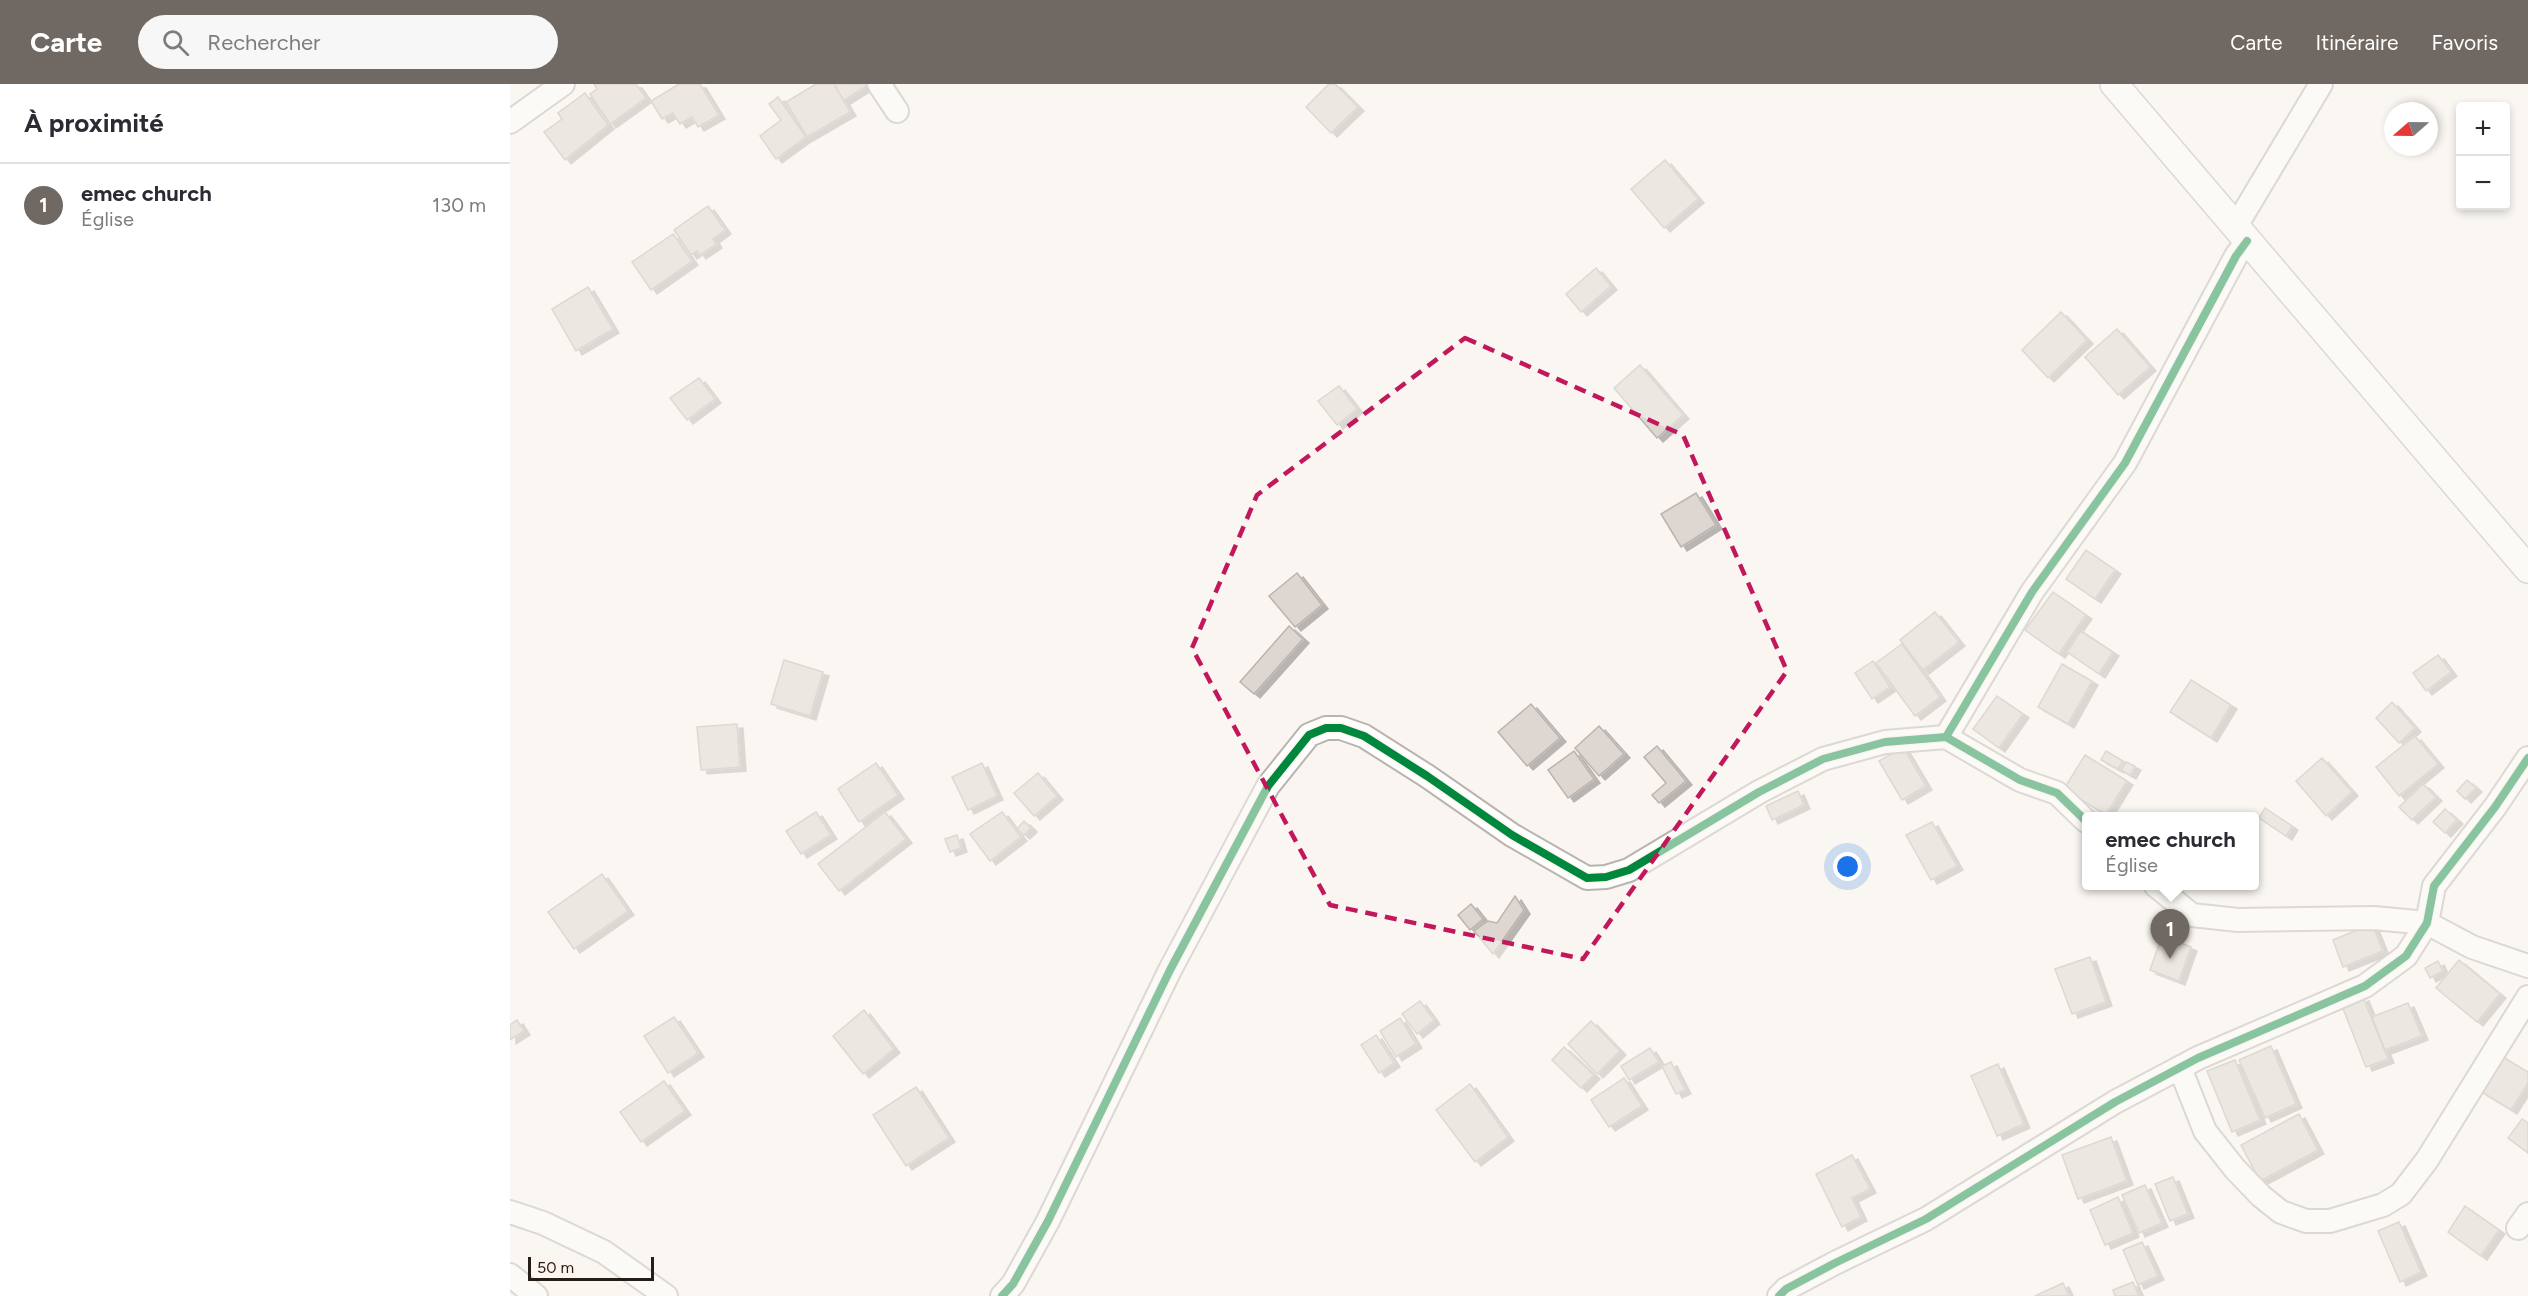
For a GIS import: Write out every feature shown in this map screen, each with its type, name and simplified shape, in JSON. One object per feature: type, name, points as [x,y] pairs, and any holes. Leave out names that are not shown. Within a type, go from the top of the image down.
[{"type":"main road","points":[[2114,84],[2528,569]]},
{"type":"street","points":[[510,122],[563,84]]},
{"type":"street","points":[[879,84],[897,111]]},
{"type":"street","points":[[1946,737],[2032,592],[2125,463],[2236,256],[2241,234],[2321,84]]},
{"type":"street","points":[[1002,1296],[1012,1284],[1048,1221],[1170,970],[1268,786],[1309,735],[1326,728],[1341,728],[1364,736],[1512,835],[1587,878],[1606,877],[1629,870],[1759,792],[1823,759],[1885,742],[1946,737],[2020,780],[2057,793],[2082,817]]},
{"type":"street","points":[[1779,1296],[1786,1289],[1835,1263],[1926,1219],[2097,1113],[2180,1068],[2365,986],[2406,956],[2427,923],[2434,885],[2495,807],[2528,758]]},
{"type":"street","points":[[2162,890],[2192,915],[2238,920],[2374,918],[2427,923],[2472,947],[2528,966]]},
{"type":"street","points":[[2180,1068],[2205,1131],[2235,1169],[2261,1196],[2290,1215],[2306,1221],[2330,1221],[2383,1205],[2407,1188],[2528,997]]},
{"type":"street","points":[[510,1212],[543,1223],[604,1252],[666,1296]]},
{"type":"street","points":[[510,1275],[536,1296]]},
{"type":"highlighted area","points":[[1465,338],[1683,435],[1787,671],[1583,959],[1330,905],[1192,648],[1257,495]]},
{"type":"building","points":[[594,84],[636,84],[646,98],[610,124],[590,94],[597,89]]},
{"type":"building","points":[[679,84],[700,84],[719,115],[698,127],[692,117],[680,124],[673,113],[662,119],[651,101]]},
{"type":"building","points":[[814,84],[870,84],[830,109]]},
{"type":"building","points":[[816,84],[834,84],[850,112],[807,137],[786,102]]},
{"type":"building","points":[[1329,84],[1335,84],[1358,107],[1331,133],[1306,107]]},
{"type":"building","points":[[585,93],[608,125],[565,160],[544,132],[562,119],[558,113]]},
{"type":"building","points":[[778,97],[806,137],[776,159],[760,136],[781,120],[769,104]]},
{"type":"building","points":[[1665,160],[1698,199],[1664,228],[1631,189]]},
{"type":"building","points":[[708,206],[725,230],[713,239],[716,244],[700,255],[697,251],[691,255],[674,230]]},
{"type":"building","points":[[673,234],[692,261],[651,290],[632,262]]},
{"type":"building","points":[[1596,268],[1611,286],[1581,312],[1566,294]]},
{"type":"building","points":[[588,287],[613,329],[576,351],[552,309]]},
{"type":"building","points":[[2061,312],[2087,340],[2048,378],[2022,350]]},
{"type":"building","points":[[2117,329],[2150,367],[2118,395],[2085,357]]},
{"type":"building","points":[[1640,365],[1683,415],[1657,438],[1614,388]]},
{"type":"building","points":[[699,378],[715,399],[687,420],[670,398]]},
{"type":"building","points":[[1339,386],[1357,409],[1337,425],[1318,401]]},
{"type":"building","points":[[1696,493],[1716,525],[1681,547],[1661,514]]},
{"type":"building","points":[[2086,550],[2115,570],[2095,599],[2066,579]]},
{"type":"building","points":[[1297,573],[1322,605],[1295,627],[1269,596]]},
{"type":"building","points":[[2053,592],[2086,615],[2059,654],[2025,630]]},
{"type":"building","points":[[1935,612],[1959,642],[1923,670],[1900,640]]},
{"type":"building","points":[[1289,626],[1303,639],[1254,694],[1240,682]]},
{"type":"building","points":[[2081,631],[2113,652],[2099,674],[2067,652]]},
{"type":"building","points":[[1902,644],[1940,697],[1915,716],[1876,663]]},
{"type":"building","points":[[2438,655],[2451,672],[2426,691],[2413,673]]},
{"type":"building","points":[[784,660],[823,672],[810,716],[771,704]]},
{"type":"building","points":[[1873,661],[1890,687],[1872,699],[1855,673]]},
{"type":"building","points":[[2062,664],[2092,681],[2068,724],[2038,707]]},
{"type":"building","points":[[2191,680],[2231,705],[2211,738],[2170,712]]},
{"type":"building","points":[[1997,696],[2023,714],[1999,748],[1973,729]]},
{"type":"building","points":[[2392,702],[2415,728],[2399,743],[2376,718]]},
{"type":"building","points":[[1531,704],[1560,738],[1527,766],[1498,732]]},
{"type":"building","points":[[737,724],[740,767],[701,770],[697,727]]},
{"type":"building","points":[[1599,726],[1624,754],[1599,776],[1575,748]]},
{"type":"building","points":[[2415,736],[2438,764],[2399,796],[2376,767]]},
{"type":"building","points":[[1657,746],[1686,781],[1659,803],[1652,795],[1666,783],[1644,757]]},
{"type":"building","points":[[1903,747],[1926,786],[1902,800],[1879,761]]},
{"type":"building","points":[[1574,751],[1594,779],[1568,798],[1548,770]]},
{"type":"building","points":[[2106,751],[2123,761],[2118,769],[2101,760]]},
{"type":"building","points":[[2085,755],[2127,781],[2108,812],[2101,812],[2064,789]]},
{"type":"building","points":[[2322,758],[2352,792],[2326,816],[2296,781]]},
{"type":"building","points":[[2126,762],[2135,766],[2130,775],[2121,770]]},
{"type":"building","points":[[876,763],[898,795],[859,822],[838,789]]},
{"type":"building","points":[[982,763],[997,796],[968,810],[952,777]]},
{"type":"building","points":[[1038,773],[1057,796],[1034,816],[1014,793]]},
{"type":"building","points":[[2467,780],[2476,788],[2465,799],[2457,791]]},
{"type":"building","points":[[2423,784],[2436,797],[2412,820],[2399,807]]},
{"type":"building","points":[[1798,791],[1804,805],[1772,820],[1766,806]]},
{"type":"building","points":[[2265,808],[2292,826],[2286,836],[2259,818]]},
{"type":"building","points":[[2445,809],[2457,820],[2445,833],[2433,822]]},
{"type":"building","points":[[816,812],[831,835],[801,854],[786,831]]},
{"type":"building","points":[[885,812],[906,839],[839,891],[818,864]]},
{"type":"building","points":[[1002,812],[1021,837],[990,861],[970,834]]},
{"type":"building","points":[[1024,821],[1031,828],[1024,835],[1017,829]]},
{"type":"building","points":[[1932,822],[1957,866],[1931,880],[1906,835]]},
{"type":"building","points":[[957,835],[961,848],[950,852],[945,839]]},
{"type":"building","points":[[602,874],[628,911],[574,949],[548,912]]},
{"type":"building","points":[[1515,896],[1524,910],[1493,954],[1474,931],[1488,921],[1497,923]]},
{"type":"building","points":[[1471,904],[1483,919],[1470,930],[1458,915]]},
{"type":"building","points":[[2372,924],[2383,951],[2343,967],[2333,940]]},
{"type":"building","points":[[2162,936],[2191,947],[2179,981],[2150,970]]},
{"type":"building","points":[[2090,957],[2106,1002],[2072,1014],[2055,969]]},
{"type":"building","points":[[2459,960],[2500,994],[2477,1022],[2436,988]]},
{"type":"building","points":[[2438,961],[2443,971],[2430,978],[2425,968]]},
{"type":"building","points":[[2363,997],[2388,1059],[2366,1067],[2342,1006]]},
{"type":"building","points":[[1420,1001],[1434,1020],[1417,1034],[1402,1014]]},
{"type":"building","points":[[2408,1003],[2422,1036],[2385,1050],[2372,1017]]},
{"type":"building","points":[[864,1010],[894,1049],[863,1074],[833,1036]]},
{"type":"building","points":[[674,1017],[698,1053],[668,1073],[644,1036]]},
{"type":"building","points":[[1400,1018],[1416,1044],[1396,1057],[1380,1031]]},
{"type":"building","points":[[517,1020],[524,1031],[510,1040],[510,1025]]},
{"type":"building","points":[[1591,1021],[1620,1051],[1597,1074],[1568,1044]]},
{"type":"building","points":[[1376,1035],[1394,1063],[1379,1073],[1361,1045]]},
{"type":"building","points":[[2271,1046],[2296,1104],[2265,1118],[2239,1060]]},
{"type":"building","points":[[1564,1047],[1594,1075],[1581,1088],[1552,1060]]},
{"type":"building","points":[[1650,1048],[1659,1062],[1629,1080],[1621,1066]]},
{"type":"building","points":[[2498,1054],[2528,1072],[2528,1083],[2511,1110],[2477,1089]]},
{"type":"building","points":[[2235,1060],[2260,1120],[2232,1132],[2207,1071]]},
{"type":"building","points":[[1671,1062],[1685,1090],[1676,1094],[1662,1066]]},
{"type":"building","points":[[1998,1064],[2024,1124],[1997,1136],[1971,1076]]},
{"type":"building","points":[[1624,1078],[1642,1106],[1609,1127],[1591,1100]]},
{"type":"building","points":[[664,1081],[685,1111],[641,1142],[620,1112]]},
{"type":"building","points":[[1470,1084],[1508,1137],[1475,1162],[1436,1110]]},
{"type":"building","points":[[916,1087],[949,1138],[906,1166],[873,1115]]},
{"type":"building","points":[[2299,1114],[2318,1150],[2260,1181],[2241,1145]]},
{"type":"building","points":[[2522,1119],[2528,1123],[2528,1153],[2508,1138]]},
{"type":"building","points":[[2111,1137],[2127,1181],[2078,1199],[2062,1155]]},
{"type":"building","points":[[1852,1155],[1870,1189],[1852,1198],[1861,1217],[1842,1227],[1816,1174]]},
{"type":"building","points":[[2173,1177],[2188,1214],[2170,1221],[2155,1184]]},
{"type":"building","points":[[2145,1185],[2162,1223],[2139,1233],[2122,1195]]},
{"type":"building","points":[[2118,1197],[2133,1233],[2105,1245],[2090,1210]]},
{"type":"building","points":[[2465,1206],[2499,1230],[2481,1256],[2448,1232]]},
{"type":"building","points":[[2399,1222],[2421,1272],[2400,1282],[2378,1231]]},
{"type":"building","points":[[2142,1242],[2158,1276],[2138,1285],[2123,1250]]},
{"type":"building","points":[[2133,1282],[2139,1296],[2115,1296],[2113,1290]]},
{"type":"building","points":[[2063,1283],[2069,1296],[2035,1296]]},
{"type":"cycle path","points":[[1946,737],[2032,592],[2125,463],[2236,256],[2247,241]]},
{"type":"cycle path","points":[[1002,1296],[1013,1284],[1048,1221],[1170,970],[1268,786],[1309,735],[1326,728],[1341,728],[1364,736],[1512,835],[1587,878],[1606,877],[1629,870],[1759,792],[1823,759],[1885,742],[1946,737],[2020,780],[2057,793],[2082,817]]},
{"type":"cycle path","points":[[1779,1296],[1786,1289],[1835,1263],[1926,1219],[2115,1102],[2198,1058],[2365,986],[2406,956],[2427,923],[2434,886],[2495,807],[2528,758]]},
{"type":"place","name":"emec church","points":[[2170,959]]}]
